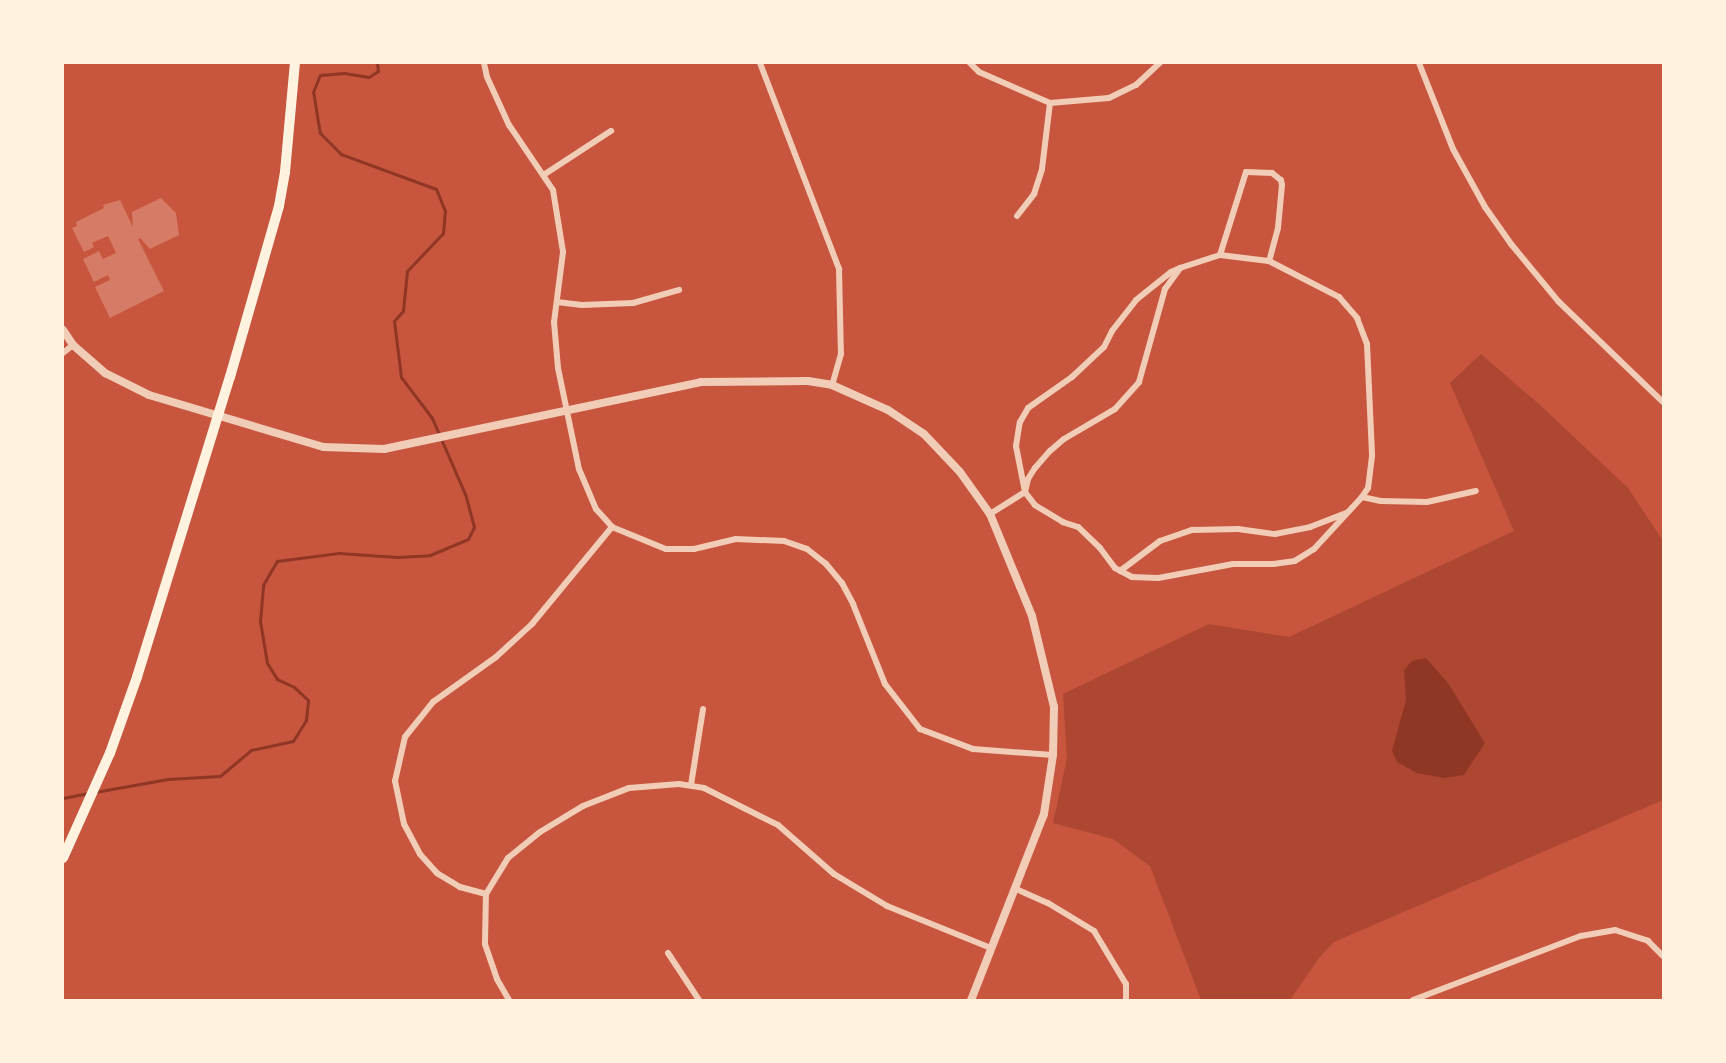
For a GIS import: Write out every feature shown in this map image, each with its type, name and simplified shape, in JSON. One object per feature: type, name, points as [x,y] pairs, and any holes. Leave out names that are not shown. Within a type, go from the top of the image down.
[{"type":"main road","points":[[63,858],[102,771],[159,613],[218,416],[279,206],[285,172],[295,63]]},
{"type":"street","points":[[484,63],[487,77],[509,125],[545,174],[553,190],[563,252],[554,322],[558,368],[579,469],[596,509],[612,527],[666,549],[694,549],[736,539],[784,541],[807,549],[826,564],[842,583],[853,604],[885,684],[920,729],[973,749],[1053,754]]},
{"type":"street","points":[[760,63],[839,269],[842,354],[832,386]]},
{"type":"street","points":[[970,63],[979,72],[1050,103],[1109,98],[1136,85],[1160,63]]},
{"type":"street","points":[[1419,63],[1457,156],[1510,244],[1559,302],[1663,402]]},
{"type":"street","points":[[1017,216],[1034,194],[1042,169],[1050,103]]},
{"type":"street","points":[[545,174],[611,131]]},
{"type":"street","points":[[1220,255],[1246,172],[1272,173],[1281,180],[1282,185],[1276,235],[1269,261]]},
{"type":"street","points":[[1220,255],[1269,261],[1339,297],[1357,318],[1367,344],[1372,456],[1368,488],[1314,549],[1295,561],[1272,564],[1233,564],[1158,578],[1132,577],[1120,571],[1078,527],[1063,522],[1035,505],[1024,492],[1016,446],[1020,423],[1028,408],[1072,377],[1104,347],[1136,300],[1171,272],[1220,255]]},
{"type":"street","points":[[990,513],[1024,492],[1028,479],[1050,451],[1064,439],[1115,409],[1139,382],[1165,289],[1180,268]]},
{"type":"street","points":[[557,303],[582,305],[633,303],[679,290]]},
{"type":"street","points":[[63,330],[74,345],[105,373],[149,395],[323,447],[384,449],[701,382],[808,381],[832,386],[888,410],[924,434],[960,472],[990,513],[1032,616],[1054,707],[1053,754],[1044,814],[971,1000]]},
{"type":"street","points":[[63,353],[74,345]]},
{"type":"street","points":[[1362,497],[1381,501],[1427,502],[1476,491]]},
{"type":"street","points":[[1120,571],[1160,541],[1192,530],[1238,529],[1275,534],[1310,527],[1349,512]]},
{"type":"street","points":[[486,894],[460,886],[437,873],[420,854],[404,824],[395,781],[405,737],[433,702],[496,657],[532,624],[612,527]]},
{"type":"street","points":[[691,785],[703,709]]},
{"type":"street","points":[[509,1000],[497,979],[485,944],[486,894],[508,858],[540,832],[583,806],[629,788],[691,785],[704,788],[778,825],[834,874],[887,906],[991,948]]},
{"type":"street","points":[[1016,889],[1048,903],[1094,931],[1126,984],[1126,1000]]},
{"type":"street","points":[[1413,1000],[1581,936],[1615,930],[1648,940],[1663,956]]},
{"type":"street","points":[[668,953],[699,1000]]},
{"type":"shaded area","points":[[1481,354],[1540,405],[1628,488],[1663,541],[1663,800],[1334,942],[1319,958],[1290,1000],[1201,1000],[1150,866],[1113,839],[1053,823],[1067,758],[1063,694],[1209,624],[1289,637],[1514,531],[1450,383]]},
{"type":"shaded area","points":[[1426,658],[1448,683],[1485,743],[1464,775],[1444,778],[1417,773],[1397,762],[1392,751],[1406,700],[1404,670],[1412,661]]},
{"type":"building","points":[[161,198],[176,213],[179,235],[150,249],[140,238],[138,239],[164,291],[110,318],[95,287],[110,280],[108,275],[94,282],[83,259],[99,251],[103,259],[116,253],[108,236],[92,243],[94,247],[84,252],[72,228],[77,226],[76,222],[104,208],[103,205],[120,200],[133,227],[132,212]]},
{"type":"waterway","points":[[95,792],[168,779],[220,776],[251,750],[293,741],[306,720],[308,700],[294,687],[277,679],[267,663],[260,621],[263,585],[277,561],[339,553],[397,557],[430,555],[468,539],[474,527],[465,494],[432,418],[401,377],[394,321],[403,311],[407,271],[443,233],[445,211],[436,189],[341,154],[320,133],[313,92],[320,75],[344,73],[369,77],[378,71],[377,63]]},
{"type":"waterway","points":[[63,798],[89,793]]}]
